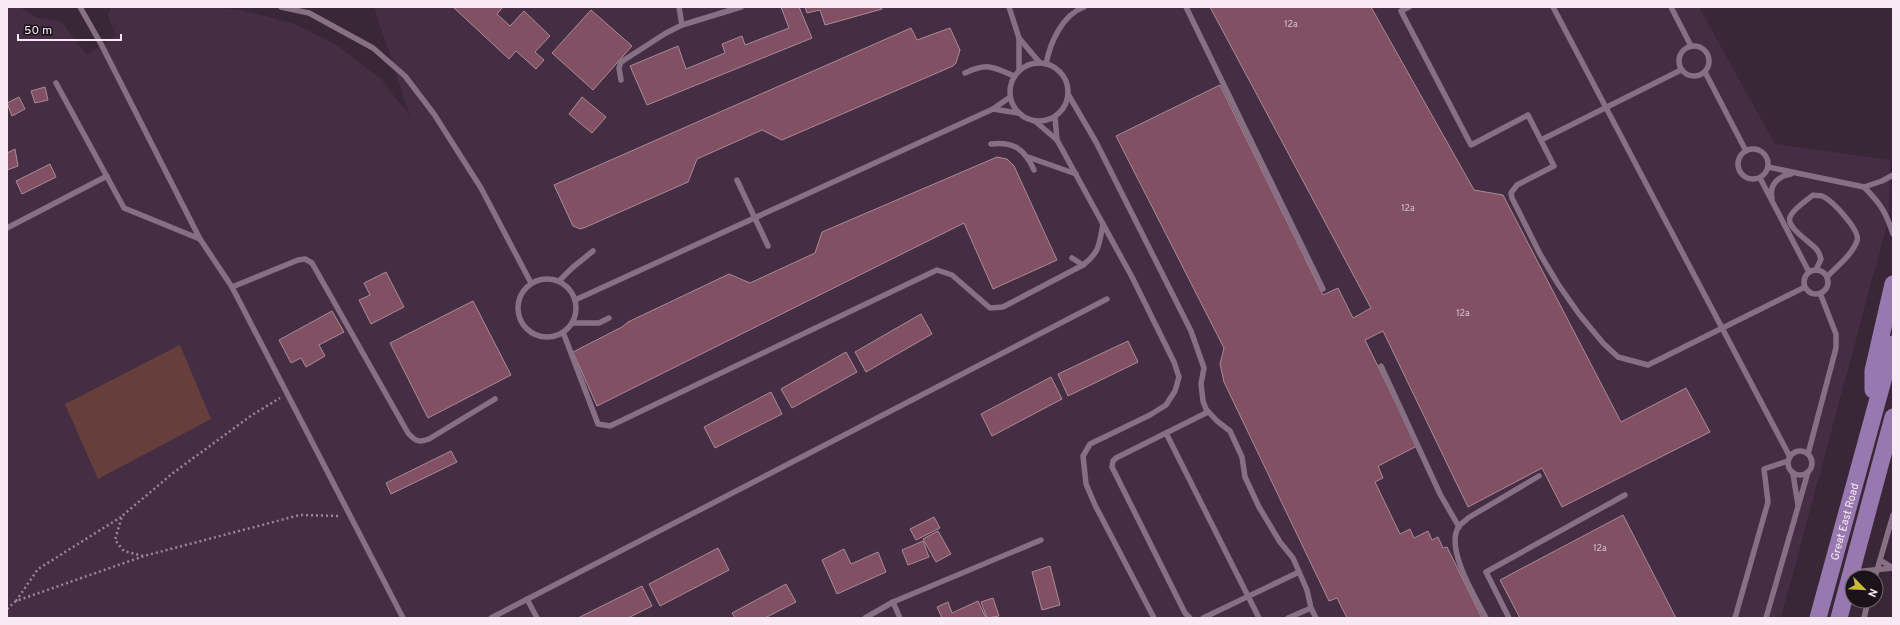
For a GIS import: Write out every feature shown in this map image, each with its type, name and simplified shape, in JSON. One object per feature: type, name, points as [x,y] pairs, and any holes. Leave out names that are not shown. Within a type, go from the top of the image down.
[{"type":"main road","name":"Great East Road","points":[[1871,426],[1874,372],[1893,284]]},
{"type":"main road","name":"Great East Road","points":[[1818,618],[1893,344]]},
{"type":"main road","name":"Great East Road","points":[[1851,569],[1891,432]]},
{"type":"main road","name":"Great East Road","points":[[1839,618],[1844,598]]},
{"type":"lane","points":[[80,7],[101,44],[200,239],[232,287],[403,618]]},
{"type":"lane","points":[[281,7],[309,13],[373,48],[405,76],[434,114],[481,188],[531,283]]},
{"type":"lane","points":[[679,7],[682,25]]},
{"type":"lane","points":[[621,80],[619,68],[621,62],[666,33],[682,25],[741,7]]},
{"type":"lane","points":[[1009,7],[1019,38],[1019,70]]},
{"type":"lane","points":[[1043,63],[1062,24],[1079,9],[1084,7]]},
{"type":"lane","points":[[1186,7],[1323,289]]},
{"type":"lane","points":[[1409,7],[1401,11],[1471,145],[1528,115],[1554,166],[1517,185],[1511,193],[1512,198],[1540,254],[1558,284],[1603,344],[1618,357],[1648,365],[1805,288]]},
{"type":"lane","points":[[1553,7],[1789,459],[1798,507]]},
{"type":"lane","points":[[1671,7],[1691,46]]},
{"type":"lane","points":[[1019,38],[1043,63]]},
{"type":"lane","points":[[1691,46],[1700,47],[1709,56],[1709,65],[1705,72],[1695,76],[1690,76],[1682,70],[1679,58],[1682,53],[1691,46]]},
{"type":"lane","points":[[1043,63],[1053,66],[1062,75],[1068,87],[1068,94],[1066,105],[1055,117],[1035,121],[1029,120],[1018,112],[1010,97],[1010,84],[1019,70],[1026,66],[1043,63]]},
{"type":"lane","points":[[965,73],[982,65],[1014,76]]},
{"type":"lane","points":[[1541,140],[1682,70]]},
{"type":"lane","points":[[1705,72],[1746,151]]},
{"type":"lane","points":[[56,82],[124,208],[200,239]]},
{"type":"lane","points":[[1068,94],[1096,142],[1191,331],[1204,368],[1201,393],[1208,412],[1216,421],[1230,431],[1242,457],[1245,477],[1259,507],[1280,542],[1294,558],[1306,590],[1310,608],[1316,618]]},
{"type":"lane","points":[[575,300],[994,109],[1010,97]]},
{"type":"lane","points":[[994,109],[1018,112]]},
{"type":"lane","points":[[1055,117],[1057,140]]},
{"type":"lane","points":[[1035,121],[1057,140],[1132,277],[1170,355],[1179,377],[1175,391],[1166,405],[1150,415],[1090,444],[1082,456],[1086,484],[1095,505],[1154,618]]},
{"type":"lane","points":[[991,144],[1006,142],[1018,148],[1034,170]]},
{"type":"lane","points":[[1755,149],[1760,151],[1767,158],[1768,167],[1764,175],[1760,178],[1750,179],[1741,174],[1738,164],[1739,158],[1746,151],[1755,149]]},
{"type":"lane","points":[[1026,157],[1076,174]]},
{"type":"lane","points":[[1768,167],[1864,187],[1882,181],[1893,175]]},
{"type":"lane","points":[[1773,202],[1771,192],[1775,181],[1784,175],[1795,173]]},
{"type":"lane","points":[[7,228],[107,176]]},
{"type":"lane","points":[[1760,178],[1809,272]]},
{"type":"lane","points":[[737,180],[768,246]]},
{"type":"lane","points":[[1864,187],[1880,202],[1886,213],[1893,234]]},
{"type":"lane","points":[[1816,270],[1821,259],[1817,250],[1792,227],[1789,221],[1794,211],[1813,196],[1822,196],[1836,206],[1858,234],[1858,240],[1845,258],[1826,277]]},
{"type":"lane","points":[[563,332],[598,424],[610,426],[937,270],[952,275],[990,308],[1003,307],[1083,265],[1094,256],[1100,243],[1103,224]]},
{"type":"lane","points":[[559,281],[593,251]]},
{"type":"lane","points":[[1072,258],[1083,265]]},
{"type":"lane","points":[[232,287],[298,260],[305,259],[312,263],[408,433],[414,440],[421,442],[429,439],[495,399]]},
{"type":"lane","points":[[1816,270],[1822,272],[1828,283],[1826,289],[1820,293],[1814,294],[1809,292],[1805,288],[1803,282],[1805,276],[1809,272],[1816,270]]},
{"type":"lane","points":[[546,278],[559,281],[569,289],[575,300],[575,315],[572,323],[563,332],[557,335],[543,336],[530,331],[524,326],[518,313],[518,306],[522,293],[531,283],[546,278]]},
{"type":"lane","points":[[1766,618],[1808,472],[1812,463],[1808,454],[1836,348],[1836,334],[1820,293]]},
{"type":"lane","points":[[491,618],[1107,299]]},
{"type":"lane","points":[[572,323],[599,323],[610,318]]},
{"type":"lane","points":[[1381,366],[1440,494],[1459,527]]},
{"type":"lane","points":[[1190,618],[1185,613],[1112,467],[1113,461],[1116,458],[1208,412]]},
{"type":"lane","points":[[1166,433],[1259,618]]},
{"type":"lane","points":[[1735,618],[1768,502],[1764,469],[1789,459],[1798,451],[1808,454]]},
{"type":"lane","points":[[1793,474],[1804,475],[1808,472]]},
{"type":"lane","points":[[1486,618],[1460,565],[1456,543],[1459,527],[1468,518],[1539,476]]},
{"type":"lane","points":[[1509,618],[1486,572],[1625,495]]},
{"type":"lane","points":[[1877,569],[1893,515]]},
{"type":"lane","points":[[865,618],[892,602],[1041,540]]},
{"type":"lane","points":[[1880,560],[1893,568]]},
{"type":"lane","points":[[1203,618],[1300,572]]},
{"type":"lane","points":[[527,599],[537,618]]},
{"type":"lane","points":[[892,602],[900,618]]},
{"type":"lane","points":[[1288,618],[1310,608]]},
{"type":"path","points":[[7,610],[16,601],[38,569],[122,516],[173,473],[209,446],[252,415],[286,394]]},
{"type":"path","points":[[122,516],[115,540],[124,551],[144,556]]},
{"type":"path","points":[[16,601],[144,556],[300,516],[350,516]]},
{"type":"shaded area","points":[[7,7],[20,7],[35,17],[62,22],[87,55],[116,35],[107,14],[112,7],[214,7],[241,10],[295,24],[335,44],[382,80],[410,116],[374,7],[1699,7],[1775,144],[1890,160],[1889,217],[1781,618],[7,618]]},
{"type":"shaded area","points":[[180,345],[211,419],[98,479],[65,404]]},
{"type":"building","points":[[453,7],[503,7],[497,14],[510,26],[524,11],[550,36],[535,52],[544,60],[536,69],[516,51],[509,59]]},
{"type":"building","points":[[781,7],[799,7],[812,38],[647,105],[630,66],[678,46],[686,69],[725,53],[722,44],[742,36],[745,45],[789,28]]},
{"type":"building","points":[[805,7],[881,7],[882,9],[825,25],[820,10],[807,13]]},
{"type":"building","points":[[1210,7],[1371,7],[1474,190],[1503,195],[1621,422],[1686,388],[1710,432],[1562,507],[1542,468],[1468,507],[1383,331],[1365,340],[1417,446],[1378,466],[1383,478],[1375,482],[1400,534],[1410,529],[1414,538],[1428,531],[1432,540],[1438,537],[1443,548],[1447,547],[1482,618],[1347,618],[1337,598],[1329,601],[1224,382],[1220,364],[1224,348],[1116,136],[1220,85],[1323,295],[1338,288],[1353,318],[1371,308]]},
{"type":"building","points":[[591,10],[632,46],[593,90],[552,53]]},
{"type":"building","points":[[911,28],[917,40],[950,28],[960,50],[956,63],[953,66],[782,140],[762,130],[697,159],[688,182],[586,227],[580,229],[573,226],[554,185]]},
{"type":"building","points":[[45,87],[48,100],[35,103],[31,91]]},
{"type":"building","points":[[19,97],[25,109],[12,116],[7,103]]},
{"type":"building","points":[[582,97],[606,117],[592,133],[569,114]]},
{"type":"building","points":[[15,149],[18,166],[7,170],[7,153]]},
{"type":"building","points":[[997,157],[1007,159],[1014,166],[1057,260],[993,289],[964,223],[597,406],[573,352],[622,327],[628,322],[729,274],[750,283],[815,253],[822,232]]},
{"type":"building","points":[[50,164],[56,177],[22,194],[16,181]]},
{"type":"building","points":[[386,272],[404,307],[371,324],[359,300],[370,295],[364,283]]},
{"type":"building","points":[[473,301],[511,375],[428,418],[390,343]]},
{"type":"building","points":[[332,311],[344,332],[319,345],[325,356],[306,367],[301,358],[291,363],[279,340]]},
{"type":"building","points":[[921,314],[932,334],[866,372],[855,352]]},
{"type":"building","points":[[1128,341],[1138,362],[1068,396],[1058,374]]},
{"type":"building","points":[[846,352],[857,372],[792,408],[781,389]]},
{"type":"building","points":[[1051,377],[1062,399],[992,436],[981,414]]},
{"type":"building","points":[[771,392],[782,414],[715,448],[704,427]]},
{"type":"building","points":[[451,451],[457,462],[391,494],[386,483]]},
{"type":"building","points":[[1623,515],[1676,618],[1520,618],[1500,580]]},
{"type":"building","points":[[934,517],[940,528],[916,540],[910,529]]},
{"type":"building","points":[[938,531],[951,554],[936,562],[923,539]]},
{"type":"building","points":[[923,541],[929,557],[908,565],[902,550]]},
{"type":"building","points":[[718,548],[729,570],[660,606],[649,584]]},
{"type":"building","points":[[844,549],[851,564],[878,552],[886,572],[837,594],[822,560]]},
{"type":"building","points":[[1050,566],[1060,605],[1042,610],[1032,572]]},
{"type":"building","points":[[786,584],[796,602],[765,618],[735,618],[732,613]]},
{"type":"building","points":[[642,586],[652,606],[628,618],[578,618]]},
{"type":"building","points":[[993,598],[999,616],[987,618],[981,602]]},
{"type":"building","points":[[978,601],[986,618],[942,618],[937,607],[948,602],[952,613]]}]
